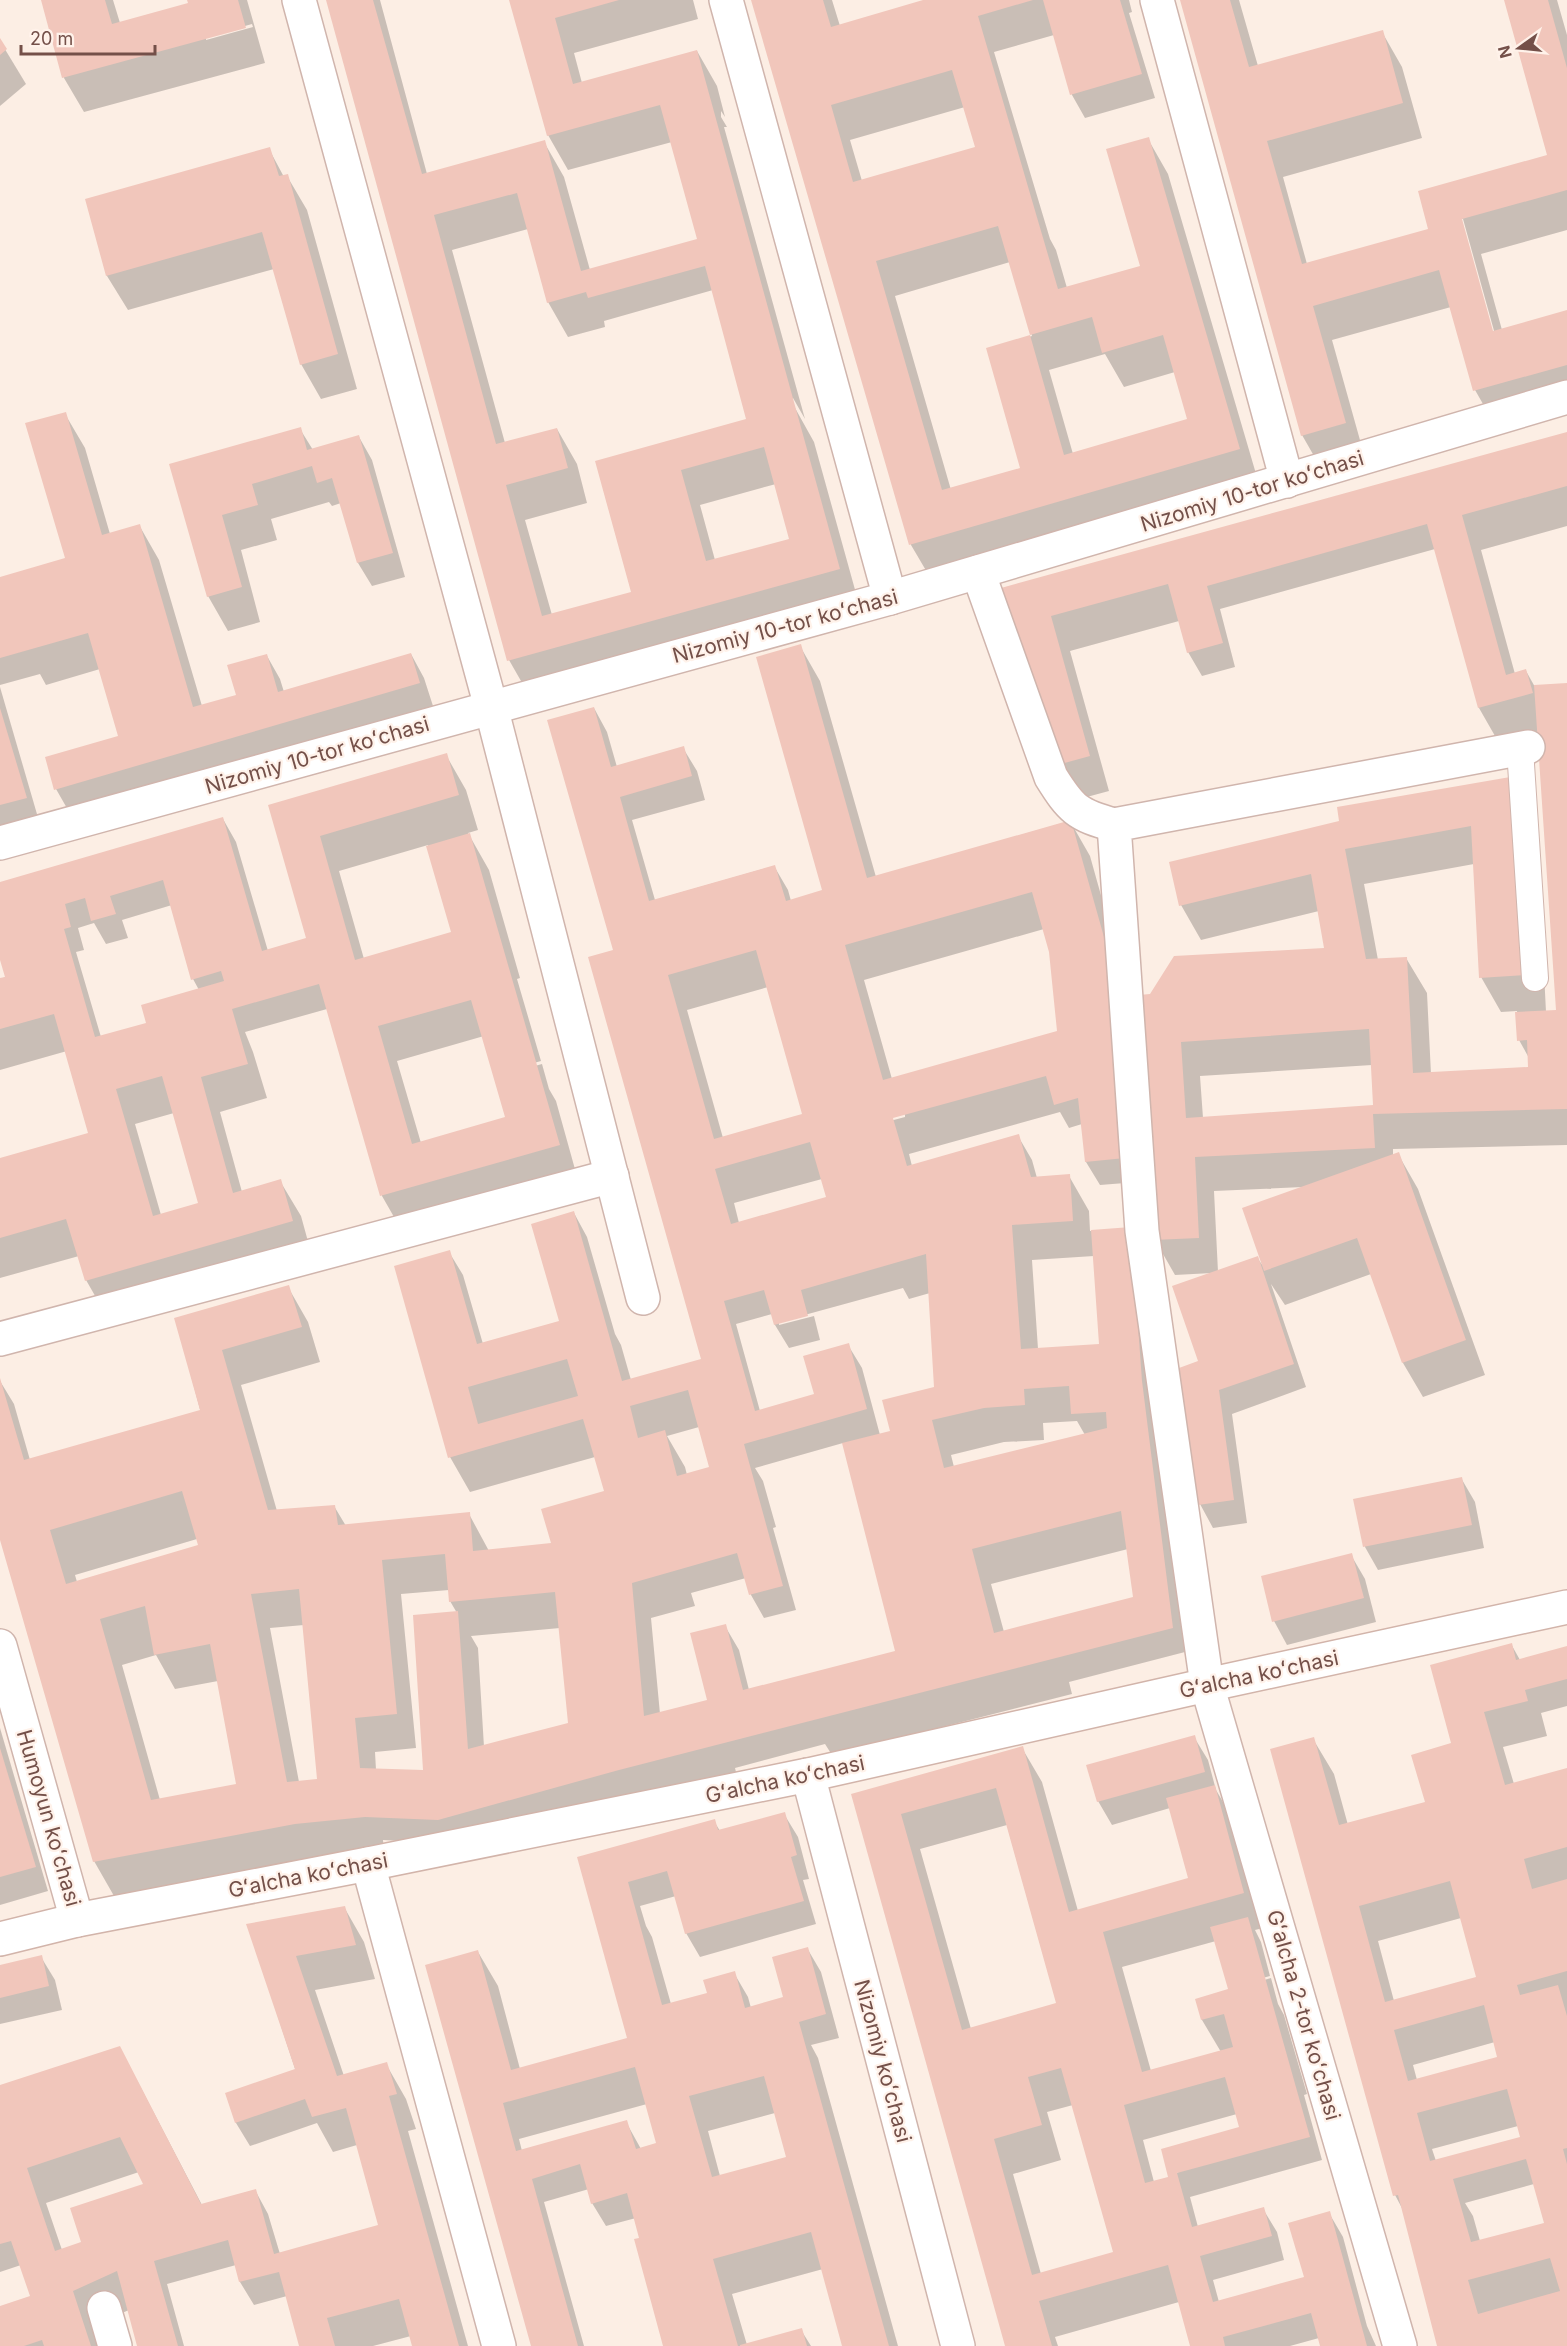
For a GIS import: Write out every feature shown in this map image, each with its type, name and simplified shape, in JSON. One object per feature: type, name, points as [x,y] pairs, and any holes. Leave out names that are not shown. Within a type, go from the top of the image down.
[{"type":"street","points":[[299,0],[490,706],[643,1298]]},
{"type":"street","points":[[726,0],[890,598]]},
{"type":"street","points":[[1157,0],[1287,481]]},
{"type":"street","name":"Nizomiy 10-tor koʻchasi","points":[[0,843],[490,706],[890,598],[1567,397]]},
{"type":"street","points":[[978,572],[1051,777],[1064,798],[1076,811],[1090,819],[1114,825],[1524,748]]},
{"type":"street","name":"Gʻalcha 2-tor koʻchasi","points":[[1114,825],[1142,1231],[1207,1685],[1400,2346]]},
{"type":"street","points":[[0,1339],[612,1176]]},
{"type":"street","name":"Gʻalcha koʻchasi","points":[[0,1939],[77,1920],[808,1775],[1567,1607]]},
{"type":"street","name":"Humoyun koʻchasi","points":[[0,1646],[77,1920]]},
{"type":"street","name":"Nizomiy koʻchasi","points":[[808,1775],[958,2346]]},
{"type":"street","points":[[368,1864],[500,2346]]},
{"type":"street","points":[[104,2308],[115,2346]]},
{"type":"lane","points":[[1524,748],[1535,978]]},
{"type":"building","points":[[41,0],[105,0],[112,24],[188,3],[187,0],[238,0],[246,28],[62,78]]},
{"type":"building","points":[[326,0],[373,0],[422,174],[545,140],[581,271],[697,239],[660,105],[547,136],[509,0],[619,0],[555,18],[573,84],[697,50],[840,569],[507,661]],"holes":[[[517,193],[547,303],[586,292],[588,298],[705,266],[746,419],[595,461],[631,592],[542,616],[506,485],[568,468],[557,428],[496,444],[434,215]],[[764,447],[789,539],[706,561],[681,470]]]},
{"type":"building","points":[[751,0],[823,0],[831,27],[923,0],[1033,0],[978,16],[1058,289],[1140,266],[1106,149],[1149,137],[1240,449],[909,545]],"holes":[[[952,70],[975,147],[853,182],[831,105]],[[998,226],[1030,335],[986,348],[1020,468],[942,490],[876,261]],[[1092,317],[1102,353],[1163,335],[1187,419],[1064,455],[1030,335]]]},
{"type":"building","points":[[1043,0],[1120,0],[1142,74],[1070,95]]},
{"type":"building","points":[[1180,0],[1230,0],[1249,67],[1383,30],[1403,103],[1267,141],[1302,264],[1428,229],[1418,191],[1547,155],[1504,0],[1548,0],[1567,68],[1567,190],[1462,219],[1493,331],[1567,310],[1567,365],[1473,391],[1439,270],[1313,306],[1346,423],[1301,436]]},
{"type":"building","points":[[0,38],[7,49],[0,55]]},
{"type":"building","points":[[270,147],[279,176],[288,174],[338,354],[300,365],[262,232],[106,276],[85,199]]},
{"type":"building","points":[[66,412],[102,535],[140,524],[193,707],[236,695],[227,665],[267,654],[278,692],[411,653],[420,683],[54,790],[45,757],[118,736],[88,633],[0,658],[0,577],[65,558],[25,423]]},
{"type":"building","points":[[301,427],[307,450],[359,435],[393,553],[357,563],[332,478],[317,483],[312,466],[252,484],[258,505],[222,515],[242,587],[207,597],[169,464]]},
{"type":"building","points":[[1567,432],[1567,486],[1462,515],[1506,675],[1526,669],[1533,693],[1478,708],[1427,524],[1207,586],[1223,643],[1187,653],[1168,584],[1051,616],[1090,756],[1050,767],[1001,588]]},
{"type":"building","points":[[801,644],[867,878],[1071,820],[1104,937],[1125,1158],[1085,1162],[1078,1098],[1054,1105],[1046,1076],[893,1118],[907,1166],[1019,1134],[1031,1177],[1070,1174],[1073,1221],[1012,1225],[1021,1349],[1099,1344],[1091,1230],[1131,1227],[1142,1381],[1173,1628],[619,1770],[438,1820],[365,1817],[295,1824],[93,1862],[0,1540],[0,1378],[24,1460],[200,1410],[174,1318],[289,1285],[302,1327],[222,1350],[268,1510],[335,1505],[338,1525],[470,1512],[473,1551],[551,1543],[541,1509],[604,1491],[583,1419],[448,1458],[394,1266],[450,1250],[477,1344],[559,1321],[531,1224],[574,1211],[622,1381],[701,1359],[588,957],[613,950],[547,720],[594,707],[611,767],[684,746],[692,776],[620,797],[649,901],[775,865],[786,901],[822,890],[756,657]],"holes":[[[1032,892],[1049,952],[1057,1031],[883,1080],[845,945]],[[756,950],[802,1114],[714,1139],[668,975]],[[810,1142],[826,1197],[731,1224],[715,1169]],[[926,1254],[934,1387],[882,1400],[890,1431],[842,1443],[895,1651],[743,1690],[726,1624],[690,1633],[707,1700],[644,1716],[632,1583],[737,1553],[749,1595],[783,1586],[744,1444],[867,1409],[849,1343],[803,1356],[814,1394],[755,1411],[724,1301],[764,1290],[774,1325],[808,1316],[801,1290]],[[567,1359],[578,1396],[478,1424],[468,1387]],[[1069,1386],[1071,1414],[1106,1412],[1107,1428],[944,1468],[932,1420],[984,1408],[1025,1405],[1024,1389]],[[688,1390],[709,1467],[677,1476],[665,1430],[638,1438],[630,1406]],[[182,1491],[198,1545],[66,1584],[50,1530]],[[1121,1511],[1133,1597],[994,1633],[972,1549]],[[445,1554],[449,1602],[555,1592],[568,1723],[468,1749],[458,1611],[413,1615],[423,1770],[360,1768],[355,1718],[397,1714],[382,1560]],[[299,1589],[317,1779],[287,1782],[251,1594]],[[145,1606],[154,1655],[210,1644],[236,1784],[151,1800],[100,1619]]]},
{"type":"building","points":[[1567,683],[1567,1109],[1373,1114],[1375,1148],[1195,1157],[1199,1238],[1153,1240],[1139,995],[1150,994],[1174,956],[1324,948],[1311,874],[1179,906],[1169,862],[1339,821],[1337,807],[1516,776],[1527,975],[1479,978],[1471,826],[1345,849],[1366,959],[1407,957],[1413,1073],[1528,1067],[1527,1040],[1517,1041],[1515,1012],[1556,1010],[1534,685]],"holes":[[[1369,1029],[1373,1105],[1186,1118],[1181,1042]]]},
{"type":"building","points":[[0,708],[27,798],[0,805]]},
{"type":"building","points":[[447,753],[459,795],[320,836],[355,960],[451,932],[426,846],[470,833],[560,1145],[380,1196],[319,984],[232,1009],[248,1064],[201,1077],[233,1193],[281,1179],[293,1221],[85,1281],[66,1219],[0,1238],[0,1158],[88,1133],[54,1014],[0,1029],[0,978],[5,977],[0,960],[0,882],[223,817],[262,951],[306,938],[268,805]],"holes":[[[163,880],[191,980],[221,971],[224,981],[141,1005],[146,1023],[95,1037],[64,929],[71,927],[65,904],[85,898],[91,921],[116,914],[110,896]],[[471,1000],[505,1117],[412,1144],[378,1026]],[[162,1076],[198,1203],[153,1216],[116,1089]]]},
{"type":"building","points":[[1399,1152],[1466,1340],[1402,1363],[1357,1238],[1264,1271],[1242,1208]]},
{"type":"building","points":[[1258,1256],[1294,1364],[1219,1390],[1234,1500],[1198,1505],[1179,1368],[1198,1361],[1172,1286]]},
{"type":"building","points":[[1462,1477],[1472,1525],[1363,1547],[1353,1499]]},
{"type":"building","points":[[1352,1553],[1364,1598],[1272,1622],[1261,1576]]},
{"type":"building","points":[[1512,1643],[1516,1660],[1567,1646],[1567,1679],[1525,1690],[1528,1701],[1484,1712],[1505,1785],[1567,1768],[1567,1847],[1524,1859],[1532,1889],[1567,1879],[1567,1971],[1517,1985],[1520,1995],[1558,1985],[1567,2016],[1567,2148],[1563,2149],[1567,2164],[1567,2346],[1437,2346],[1398,2195],[1393,2196],[1270,1749],[1314,1737],[1339,1825],[1425,1802],[1411,1755],[1451,1743],[1430,1665]],"holes":[[[1450,1881],[1476,1977],[1385,2002],[1359,1906]],[[1484,2005],[1497,2057],[1408,2081],[1394,2030]],[[1507,2089],[1520,2137],[1430,2161],[1417,2113]],[[1526,2159],[1544,2223],[1471,2242],[1453,2179]],[[1550,2258],[1560,2291],[1478,2314],[1468,2280]]]},
{"type":"building","points":[[1195,1735],[1205,1772],[1097,1802],[1086,1765]]},
{"type":"building","points":[[1023,1746],[1069,1912],[1188,1878],[1166,1798],[1215,1785],[1244,1893],[1103,1932],[1142,2072],[1233,2047],[1224,2014],[1201,2020],[1195,1999],[1228,1989],[1210,1927],[1248,1917],[1310,2137],[1177,2173],[1192,2227],[1264,2207],[1272,2236],[1200,2256],[1213,2302],[1304,2277],[1288,2223],[1330,2211],[1367,2346],[1320,2346],[1311,2313],[1223,2337],[1225,2346],[1190,2346],[1168,2265],[1039,2301],[1052,2346],[1005,2346],[851,1794]],"holes":[[[996,1788],[1056,2003],[962,2030],[901,1814]],[[1061,2068],[1113,2252],[1032,2275],[994,2139],[1042,2125],[1028,2077]],[[1225,2077],[1239,2127],[1161,2149],[1168,2177],[1145,2183],[1124,2105]]]},
{"type":"building","points":[[0,1748],[36,1867],[0,1877]]},
{"type":"building","points":[[785,1812],[797,1855],[791,1857],[804,1901],[685,1934],[667,1871],[628,1882],[662,2005],[707,1993],[703,1980],[735,1971],[745,2008],[783,1997],[772,1957],[808,1947],[826,2014],[799,2022],[889,2346],[842,2346],[811,2232],[713,2259],[738,2346],[663,2346],[634,2239],[639,2238],[627,2193],[591,2204],[580,2164],[532,2179],[578,2346],[531,2346],[425,1965],[478,1950],[511,2070],[627,2038],[577,1857],[715,1819],[718,1830]],"holes":[[[635,2067],[656,2143],[636,2149],[627,2120],[516,2151],[503,2103]],[[764,2076],[786,2157],[712,2177],[689,2096]]]},
{"type":"building","points":[[345,1906],[356,1945],[296,1956],[337,2076],[387,2062],[397,2094],[389,2096],[459,2346],[412,2346],[399,2299],[327,2318],[335,2346],[299,2346],[279,2272],[239,2282],[228,2240],[154,2261],[178,2346],[137,2346],[117,2271],[73,2291],[91,2346],[44,2346],[42,2340],[24,2346],[0,2346],[0,2306],[30,2296],[11,2241],[0,2244],[0,2085],[120,2046],[201,2204],[256,2189],[274,2254],[378,2225],[346,2108],[312,2117],[305,2099],[235,2123],[225,2093],[295,2069],[246,1924]],"holes":[[[120,2137],[143,2184],[70,2208],[81,2242],[55,2251],[27,2168]]]},
{"type":"building","points":[[42,1955],[49,1986],[0,1998],[0,1965]]},
{"type":"building","points":[[802,2328],[807,2346],[740,2346],[740,2345]]}]
